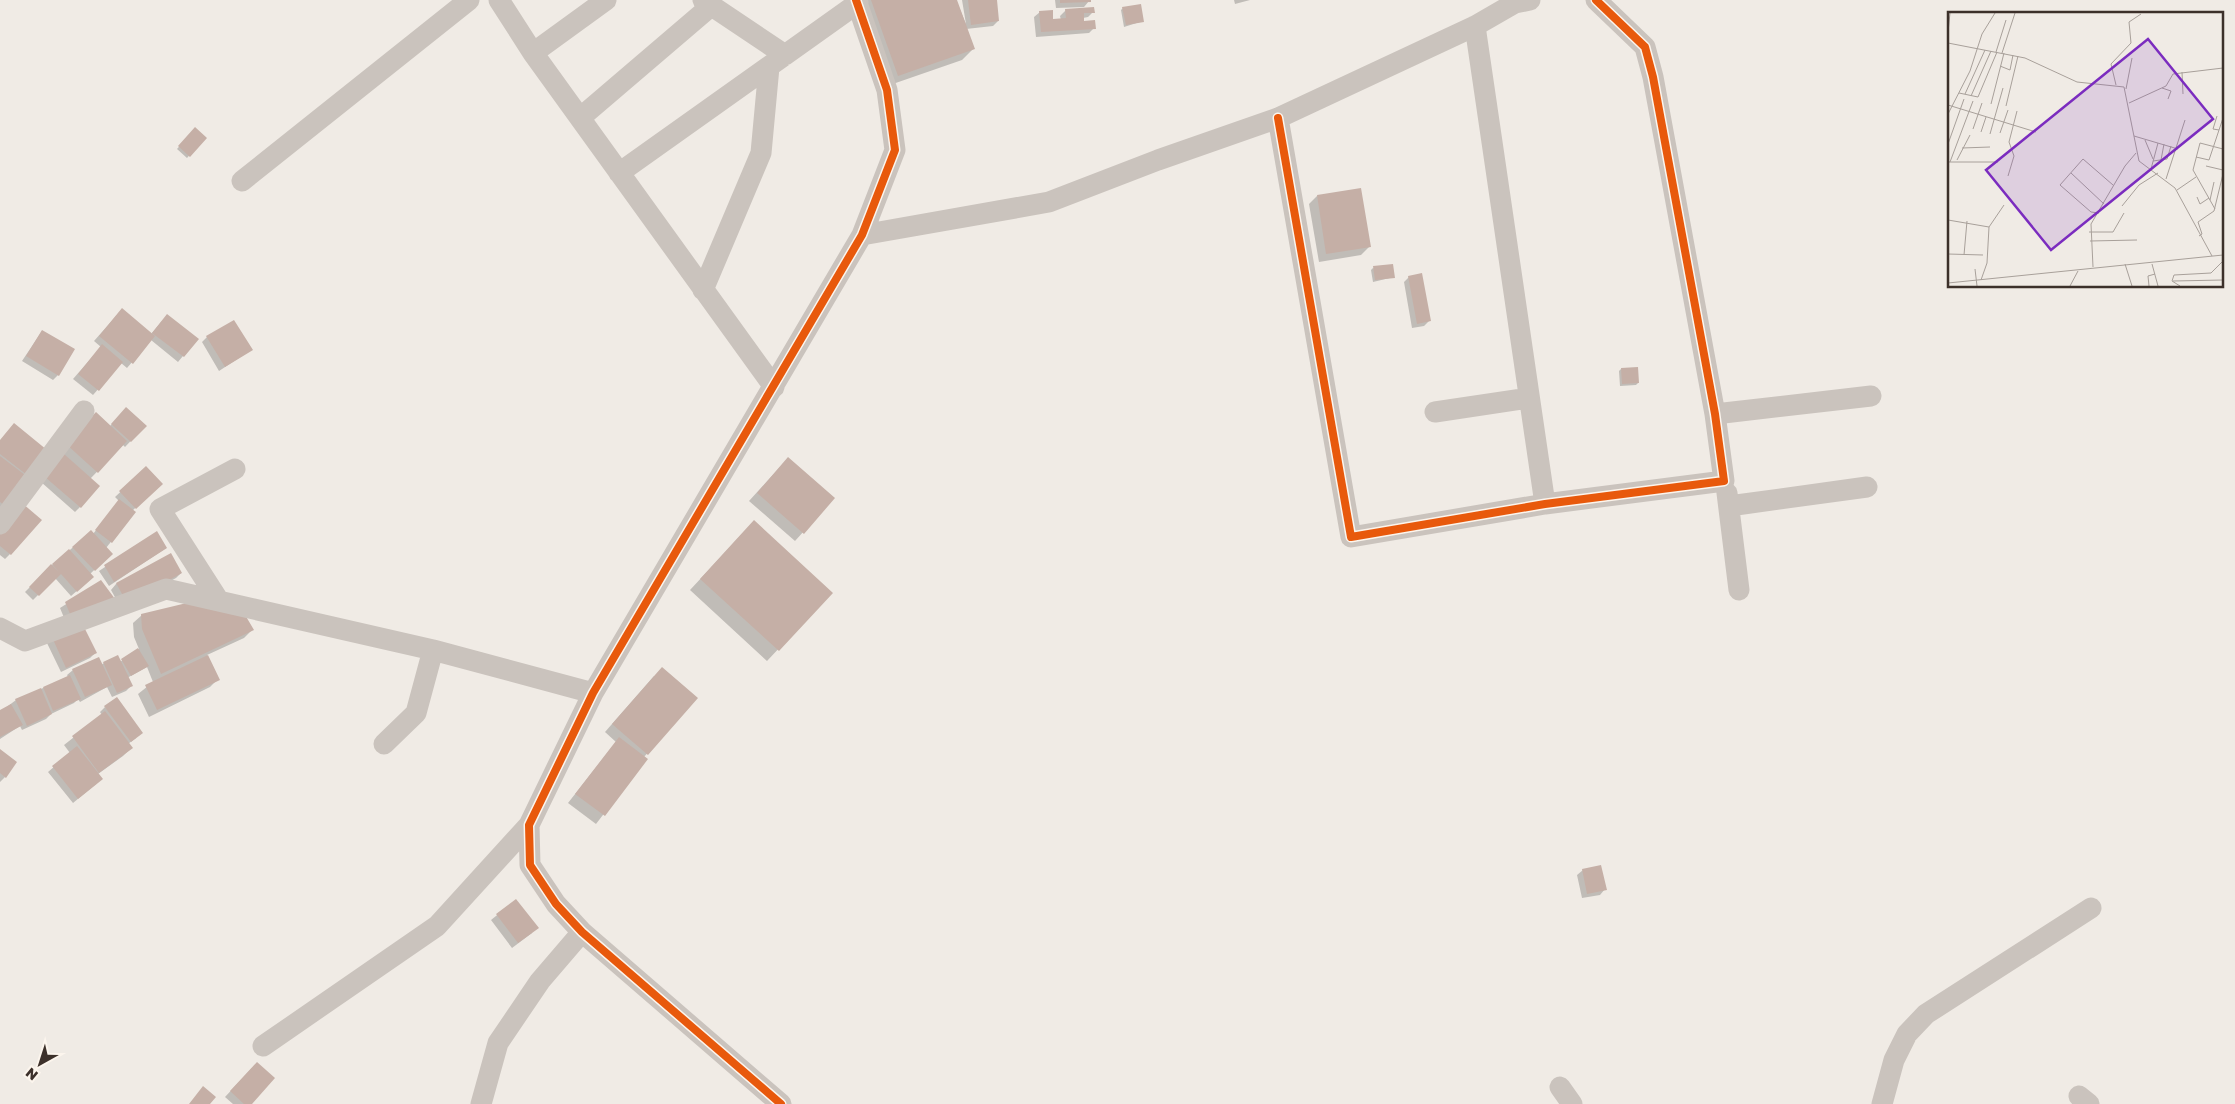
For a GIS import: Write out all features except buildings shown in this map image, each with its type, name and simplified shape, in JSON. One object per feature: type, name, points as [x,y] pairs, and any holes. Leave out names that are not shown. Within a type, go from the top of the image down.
[{"type":"street","points":[[242,181],[469,0]]},
{"type":"street","points":[[500,0],[533,53],[774,387]]},
{"type":"street","points":[[533,53],[606,0]]},
{"type":"street","points":[[862,235],[1048,202],[1158,160],[1278,118],[1475,26],[1515,4],[1530,0]]},
{"type":"street","points":[[1596,0],[1646,47],[1715,414],[1740,590]]},
{"type":"street","points":[[263,1046],[437,926],[529,825],[593,693],[862,235],[895,150],[887,90],[857,2],[619,173]]},
{"type":"street","points":[[580,118],[707,3],[777,61]]},
{"type":"street","points":[[1475,26],[1544,504]]},
{"type":"street","points":[[703,290],[761,153],[777,61]]},
{"type":"street","points":[[1278,118],[1350,537],[1544,504],[1724,481]]},
{"type":"street","points":[[1715,414],[1872,396]]},
{"type":"street","points":[[1435,412],[1529,398]]},
{"type":"street","points":[[0,524],[84,411]]},
{"type":"street","points":[[219,601],[160,509],[235,469]]},
{"type":"street","points":[[1729,506],[1867,487]]},
{"type":"street","points":[[0,628],[25,641],[166,589],[433,650],[593,693]]},
{"type":"street","points":[[384,744],[416,714],[433,650]]},
{"type":"street","points":[[529,825],[530,865],[556,904],[582,932],[782,1104]]},
{"type":"street","points":[[1882,1104],[1894,1060],[1907,1034],[1926,1014],[2091,908]]},
{"type":"street","points":[[481,1104],[498,1043],[540,982],[582,932]]},
{"type":"street","points":[[1560,1087],[1572,1104]]},
{"type":"cycle path","points":[[781,1104],[582,932],[556,904],[530,865],[529,825],[593,693],[862,235],[895,150],[887,90],[856,0]]},
{"type":"cycle path","points":[[1278,118],[1351,537],[1545,504],[1724,481],[1715,414],[1653,77],[1645,47],[1596,0]]}]
